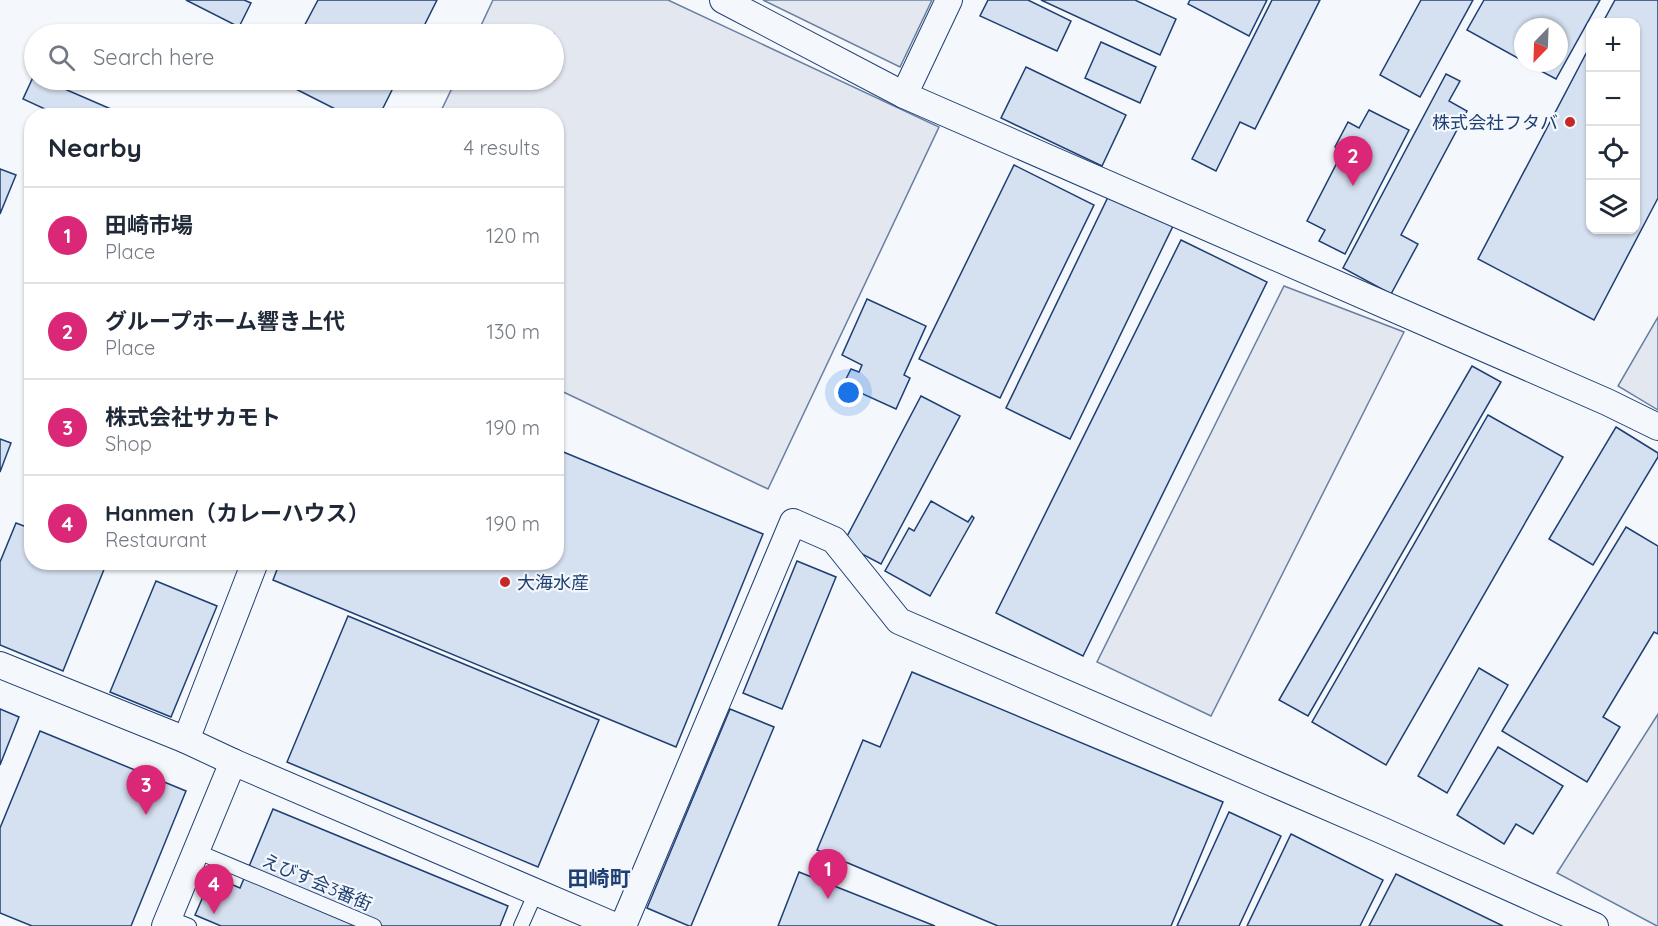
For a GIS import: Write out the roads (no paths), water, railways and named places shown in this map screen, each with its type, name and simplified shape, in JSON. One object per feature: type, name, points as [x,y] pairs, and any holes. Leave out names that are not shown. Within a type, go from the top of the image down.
[{"type":"street","points":[[723,0],[904,95],[1607,402],[1658,427]]},
{"type":"street","points":[[904,95],[949,0]]},
{"type":"street","points":[[623,926],[794,522],[834,540],[899,621],[1381,830],[1594,926]]},
{"type":"street","points":[[186,740],[252,570]]},
{"type":"street","points":[[0,665],[186,740],[615,926]]},
{"type":"street","points":[[174,923],[196,851],[233,762]]},
{"type":"lane","name":"えびす会3番街","points":[[196,851],[374,926]]},
{"type":"lane","points":[[521,926],[536,892]]},
{"type":"place","name":"株式会社フタバ","points":[[1570,122]]},
{"type":"place","name":"グループホーム響き上代","points":[[1353,186]]},
{"type":"place","name":"大海水産","points":[[505,582]]},
{"type":"place","name":"株式会社サカモト","points":[[146,815]]},
{"type":"place","name":"田崎市場","points":[[828,899]]},
{"type":"place","name":"Hanmen（カレーハウス）","points":[[214,914]]},
{"type":"district","name":"田崎町","points":[[599,878]]}]
